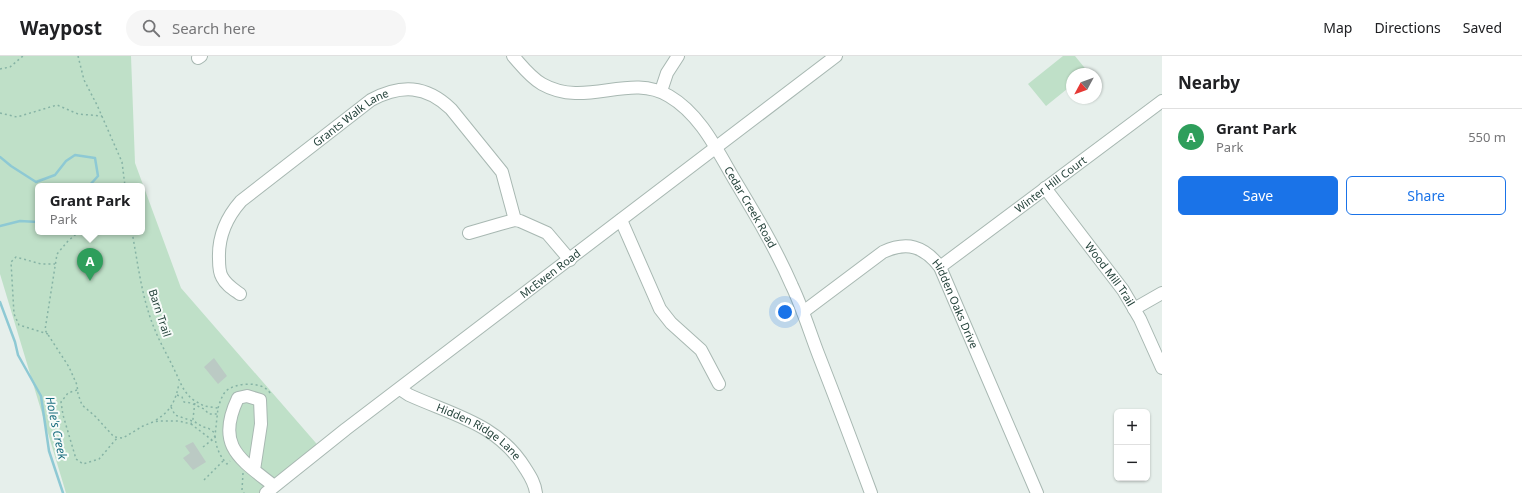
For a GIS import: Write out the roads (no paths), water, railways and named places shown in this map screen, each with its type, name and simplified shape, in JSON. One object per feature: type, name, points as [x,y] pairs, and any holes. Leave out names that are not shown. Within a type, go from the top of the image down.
[{"type":"street","name":"Cedar Creek Road","points":[[513,56],[525,70],[542,84],[556,90],[567,93],[592,93],[617,89],[650,88],[661,91],[681,104],[690,113],[716,148],[776,252],[803,312],[871,493]]},
{"type":"street","points":[[661,91],[667,73],[678,56]]},
{"type":"street","name":"McEwen Road","points":[[270,490],[346,429],[570,260],[836,56]]},
{"type":"street","name":"Grants Walk Lane","points":[[240,294],[229,287],[222,276],[218,253],[220,237],[228,218],[234,209],[372,100],[384,93],[394,90],[406,89],[425,92],[444,102],[451,109],[502,172],[515,220]]},
{"type":"street","name":"Winter Hill Court","points":[[940,267],[1162,101]]},
{"type":"street","name":"Wood Mill Trail","points":[[1045,188],[1123,290],[1134,308],[1162,368]]},
{"type":"street","points":[[469,233],[515,220],[520,221],[547,233],[570,260]]},
{"type":"street","points":[[621,220],[662,313],[701,350],[719,384]]},
{"type":"street","name":"Hidden Oaks Drive","points":[[803,312],[883,252],[891,248],[907,246],[915,247],[925,252],[934,259],[940,267],[1037,493]]},
{"type":"street","points":[[1134,308],[1162,293]]},
{"type":"street","name":"Hidden Ridge Lane","points":[[400,389],[409,395],[484,427],[501,439],[519,458],[533,480],[536,493]]},
{"type":"street","points":[[254,470],[261,424],[260,400],[247,396],[238,398],[232,412],[228,436],[235,453],[254,470],[270,490]]},
{"type":"waterway","name":"Hole's Creek","points":[[0,157],[36,182],[55,175],[66,161],[75,155],[95,158],[98,176],[92,183]]},
{"type":"waterway","name":"Hole's Creek","points":[[0,226],[20,221],[35,222]]},
{"type":"waterway","name":"Hole's Creek","points":[[0,302],[15,342],[18,355],[41,396],[49,451],[63,493]]},
{"type":"place","name":"Grant Park","points":[[90,281]]}]
